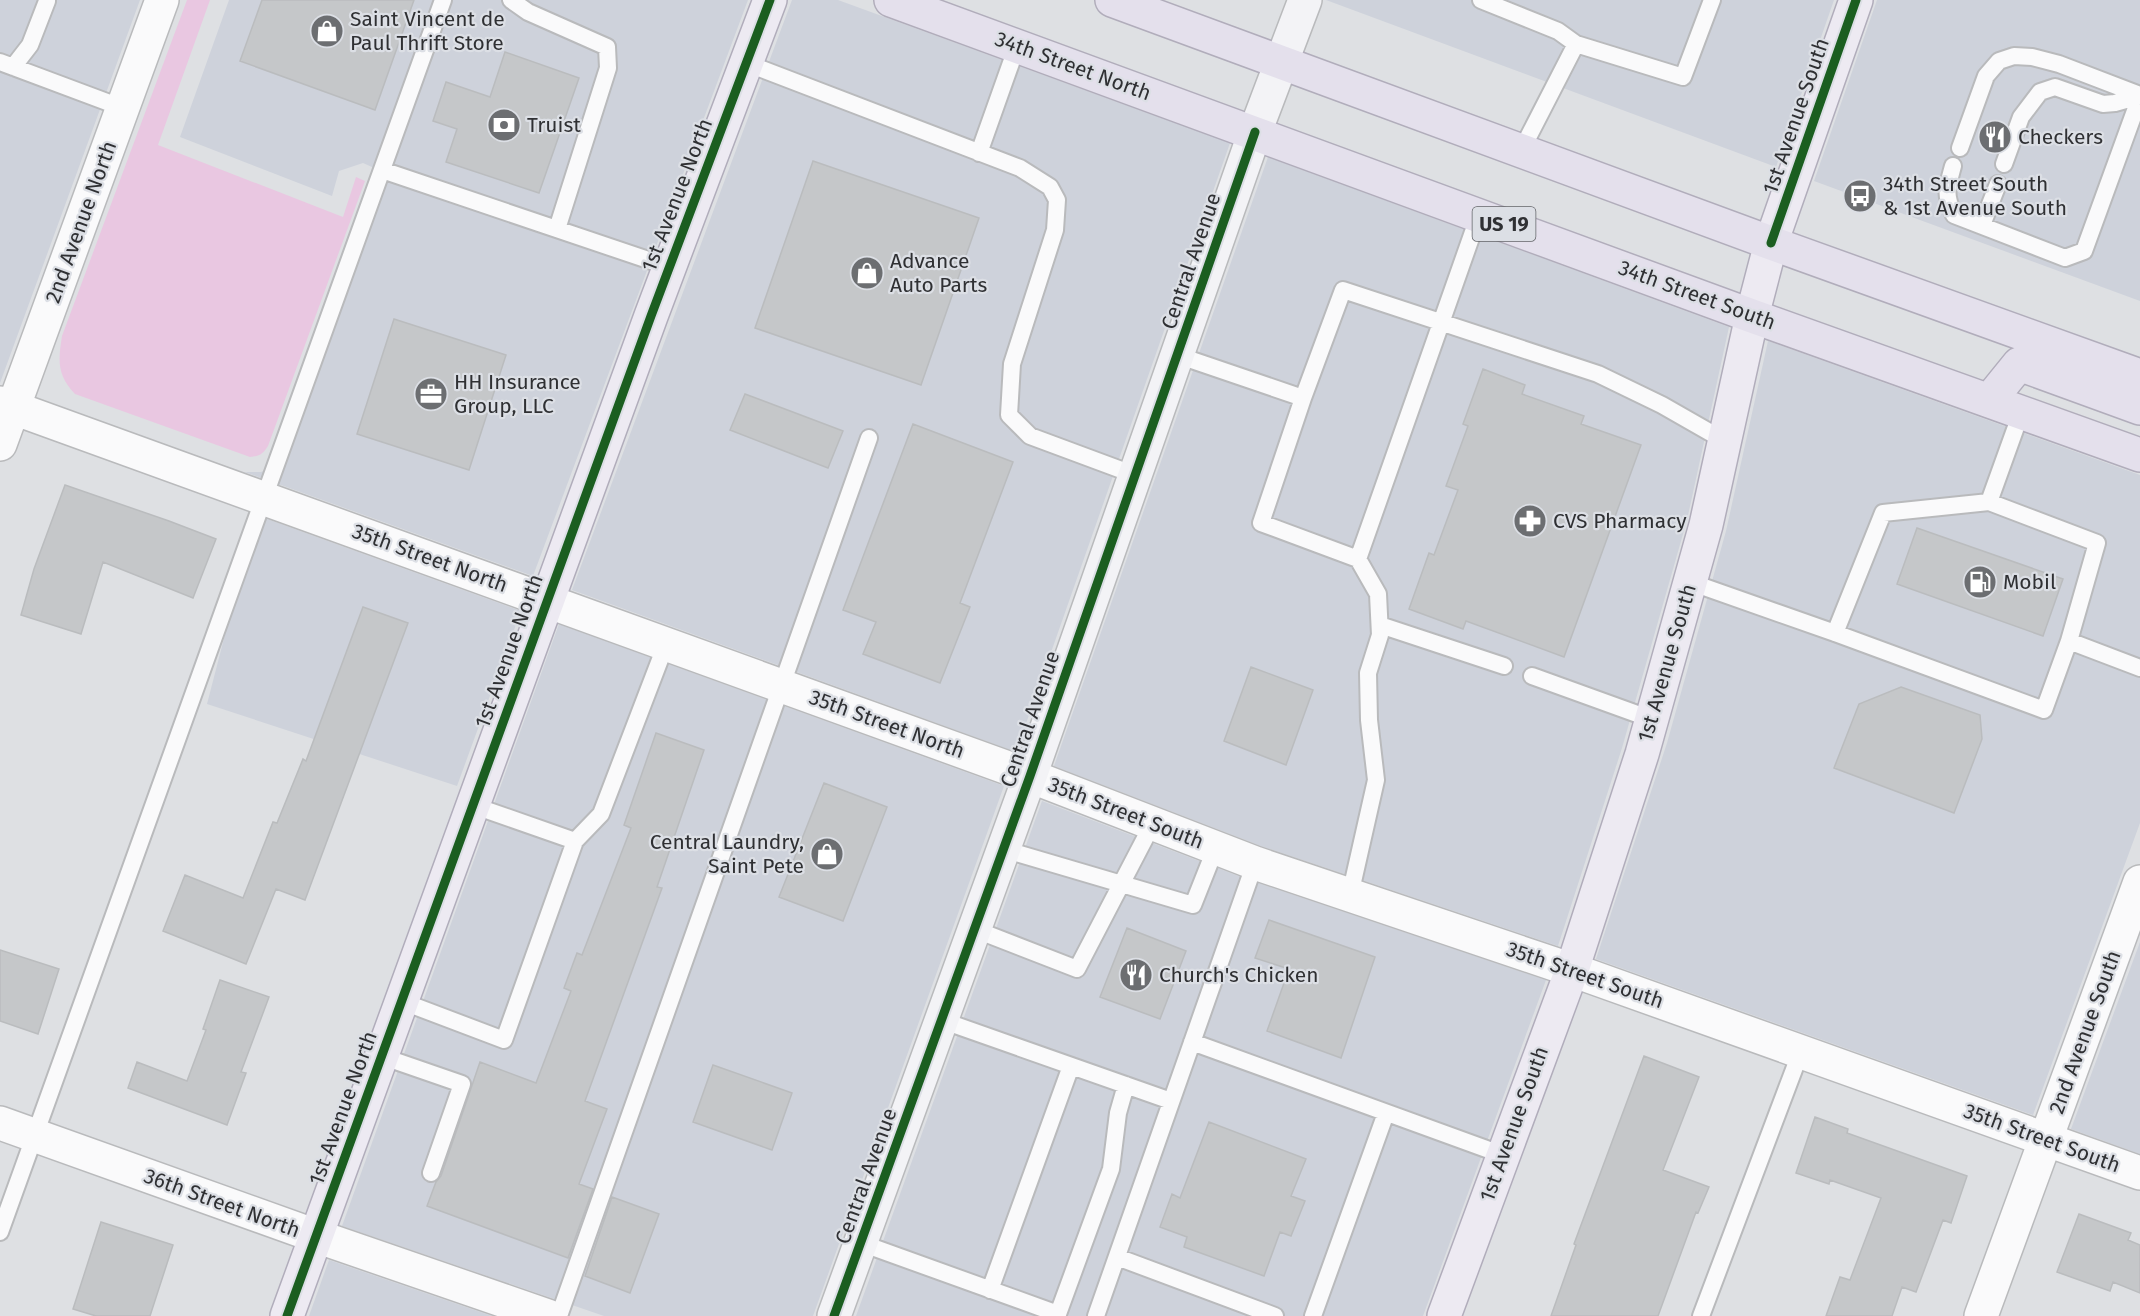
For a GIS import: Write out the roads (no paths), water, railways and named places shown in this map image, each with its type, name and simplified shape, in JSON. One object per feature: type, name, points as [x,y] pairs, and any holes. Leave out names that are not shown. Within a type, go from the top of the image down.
[{"type":"highway","name":"34th Street North","points":[[891,0],[1255,132]]},
{"type":"highway","points":[[1113,0],[1771,243],[2140,376]]},
{"type":"highway","name":"34th Street South","points":[[1255,132],[1752,316],[2140,455]]},
{"type":"highway","points":[[1989,401],[2019,364],[2140,408]]},
{"type":"main road","name":"1st Avenue North","points":[[287,1316],[546,600],[770,0]]},
{"type":"main road","name":"Central Avenue","points":[[834,1316],[1029,776],[1255,132],[1305,0]]},
{"type":"main road","name":"1st Avenue South","points":[[1444,1316],[1572,970],[1652,719],[1707,525],[1752,316],[1771,243],[1856,0]]},
{"type":"street","name":"2nd Avenue North","points":[[0,444],[6,405],[123,108],[162,0]]},
{"type":"street","name":"35th Street North","points":[[6,405],[1029,776]]},
{"type":"street","name":"35th Street South","points":[[1029,776],[1255,863],[1572,970],[2140,1173]]},
{"type":"street","name":"2nd Avenue South","points":[[1981,1316],[2140,882]]},
{"type":"street","name":"36th Street North","points":[[0,1123],[548,1316]]},
{"type":"lane","points":[[0,1232],[443,0]]},
{"type":"lane","points":[[511,0],[528,12],[607,47],[608,68],[557,229]]},
{"type":"lane","points":[[1481,0],[1558,31],[1576,44],[1683,77],[1712,0]]},
{"type":"lane","points":[[47,1],[30,45],[7,64],[123,108]]},
{"type":"lane","points":[[1521,151],[1576,44]]},
{"type":"lane","points":[[979,153],[1017,46]]},
{"type":"lane","points":[[1960,148],[1986,76],[1999,61],[2014,56],[2032,57],[2059,64],[2140,96]]},
{"type":"lane","points":[[746,63],[1020,168],[1050,187],[1057,200],[1055,230],[1012,364],[1009,415],[1030,436],[1135,475]]},
{"type":"lane","points":[[2004,164],[2021,117],[2040,92],[2055,87],[2103,104],[2140,96]]},
{"type":"lane","points":[[1953,166],[1947,200],[1954,215],[2065,258],[2084,251],[2140,96]]},
{"type":"lane","points":[[382,170],[669,267]]},
{"type":"lane","points":[[1982,225],[1998,184]]},
{"type":"lane","points":[[1358,560],[1479,215]]},
{"type":"lane","points":[[1350,895],[1376,780],[1369,720],[1368,673],[1380,635],[1378,594],[1358,560],[1261,523],[1303,398],[1343,290],[1598,374],[1662,405],[1725,441]]},
{"type":"lane","points":[[1177,355],[1303,398]]},
{"type":"lane","points":[[1989,502],[2021,413]]},
{"type":"lane","points":[[559,1316],[869,438]]},
{"type":"lane","points":[[1690,582],[2044,710],[2069,641],[2097,543],[1989,502],[1882,513],[1835,633]]},
{"type":"lane","points":[[1380,625],[1504,666]]},
{"type":"lane","points":[[2069,641],[2140,668]]},
{"type":"lane","points":[[401,1001],[504,1040],[575,841],[601,814],[666,644]]},
{"type":"lane","points":[[1532,676],[1652,719]]},
{"type":"lane","points":[[472,805],[575,841]]},
{"type":"lane","points":[[974,929],[1077,969],[1153,823]]},
{"type":"lane","points":[[1003,849],[1193,905],[1216,848]]},
{"type":"lane","points":[[1096,1316],[1255,863]]},
{"type":"lane","points":[[941,1020],[1171,1101]]},
{"type":"lane","points":[[1192,1042],[1503,1155]]},
{"type":"lane","points":[[1701,1316],[1801,1052]]},
{"type":"lane","points":[[381,1056],[462,1084],[431,1173]]},
{"type":"lane","points":[[990,1290],[1071,1066]]},
{"type":"lane","points":[[861,1243],[1059,1314],[1111,1169],[1118,1113],[1126,1085]]},
{"type":"lane","points":[[1313,1316],[1386,1113]]},
{"type":"lane","points":[[1117,1257],[1275,1316]]},
{"type":"place","name":"Saint Vincent de Paul Thrift Store","points":[[327,31]]},
{"type":"place","name":"Truist","points":[[504,125]]},
{"type":"place","name":"Checkers","points":[[1995,137]]},
{"type":"place","name":"34th Street South & 1st Avenue South","points":[[1860,196]]},
{"type":"place","name":"Advance Auto Parts","points":[[867,273]]},
{"type":"place","name":"HH Insurance Group, LLC","points":[[431,394]]},
{"type":"place","name":"CVS Pharmacy","points":[[1530,521]]},
{"type":"place","name":"Mobil","points":[[1980,582]]},
{"type":"place","name":"Central Laundry, Saint Pete","points":[[827,854]]},
{"type":"place","name":"Church's Chicken","points":[[1136,975]]}]
